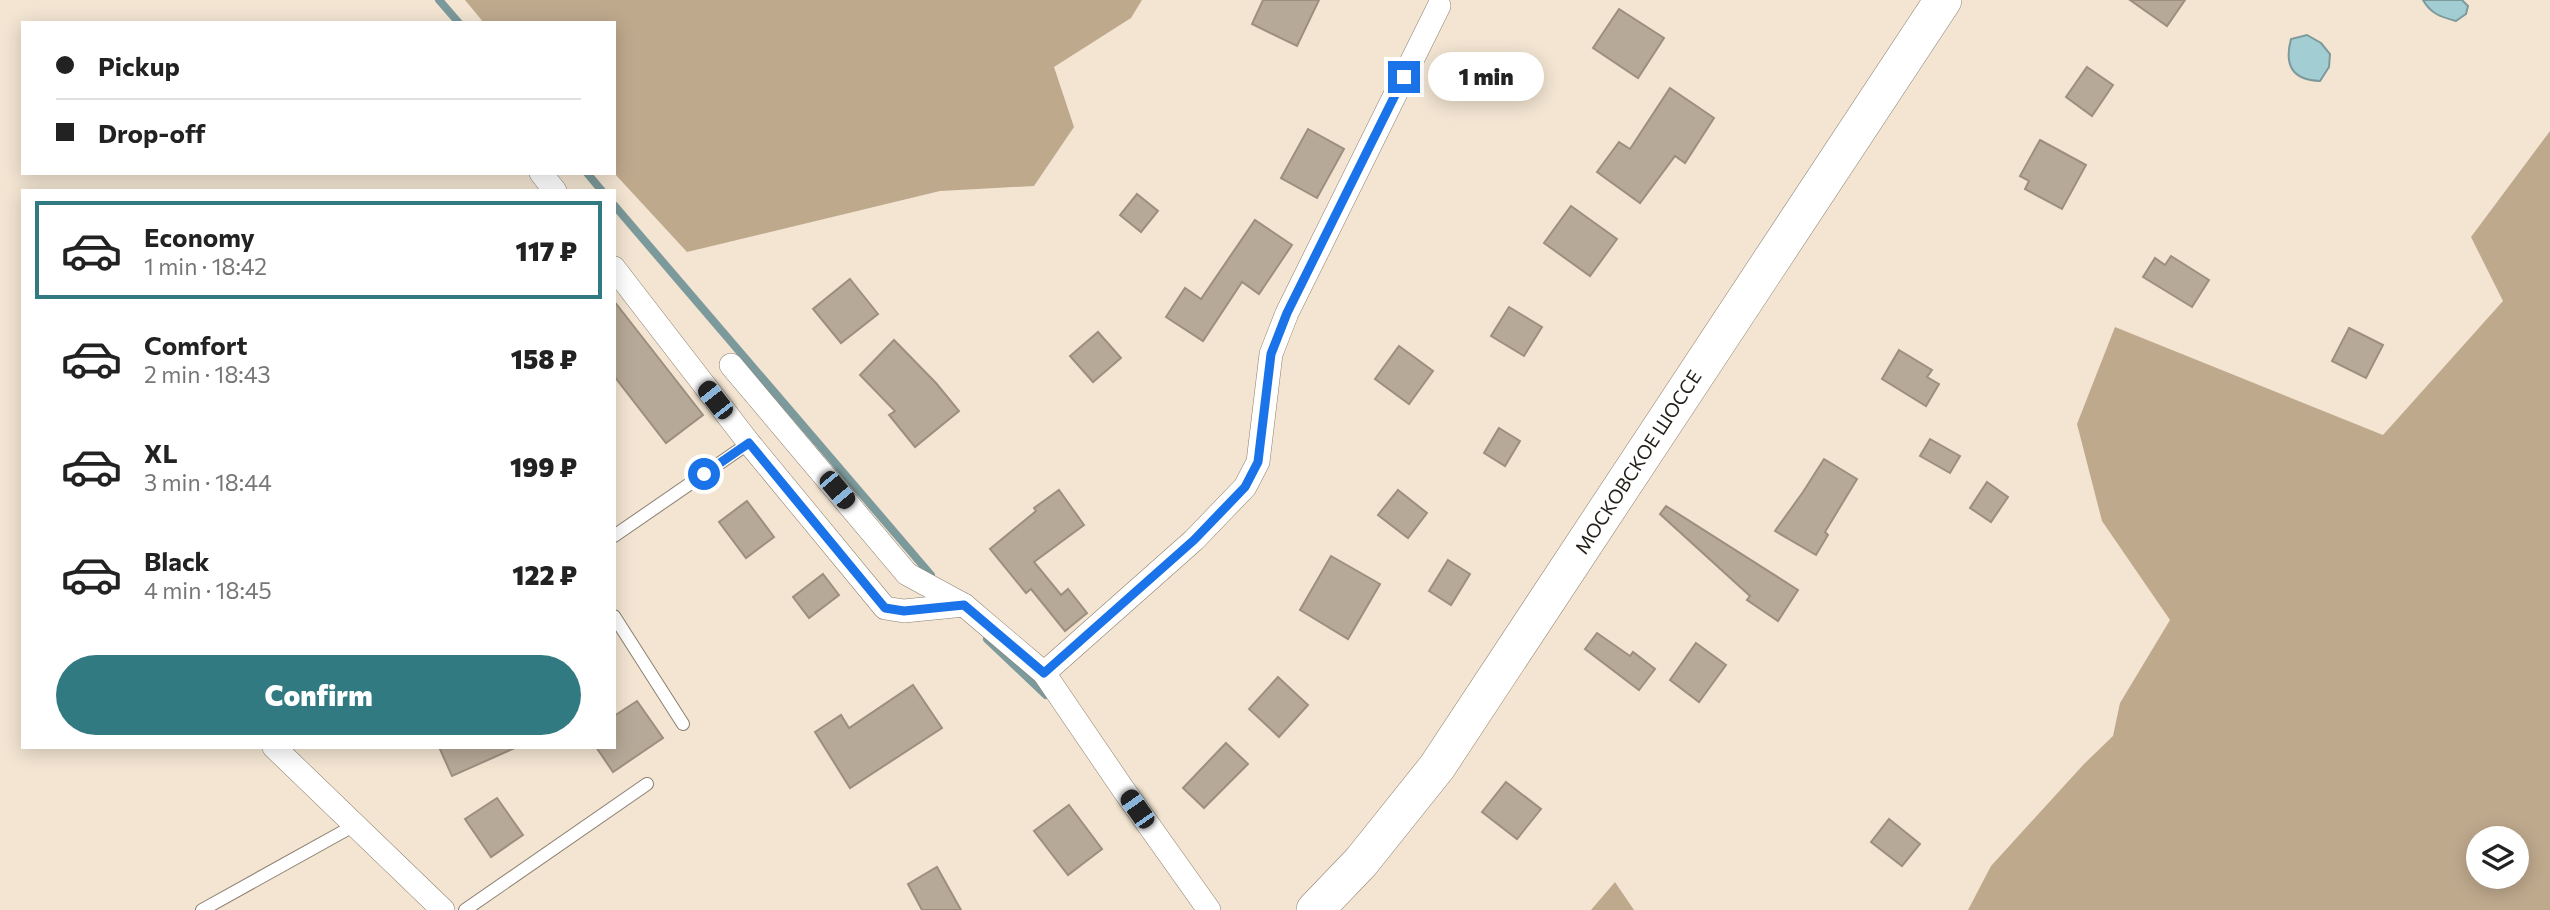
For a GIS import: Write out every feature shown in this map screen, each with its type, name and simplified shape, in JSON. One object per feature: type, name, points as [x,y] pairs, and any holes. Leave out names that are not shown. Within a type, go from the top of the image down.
[{"type":"main road","name":"МОСКОВСКОЕ ШОССЕ","points":[[1315,910],[1361,862],[1437,767],[1943,0]]},
{"type":"street","points":[[1044,673],[1194,540],[1245,487],[1258,462],[1271,354],[1287,313],[1439,6]]},
{"type":"street","points":[[543,175],[553,189]]},
{"type":"street","points":[[616,271],[749,443],[885,608],[904,611],[964,605]]},
{"type":"street","points":[[731,365],[907,574],[964,605],[1044,673],[1209,910]]},
{"type":"street","points":[[276,749],[443,910]]},
{"type":"lane","points":[[616,535],[749,443]]},
{"type":"lane","points":[[616,619],[684,724]]},
{"type":"lane","points":[[465,910],[647,783]]},
{"type":"lane","points":[[202,910],[355,825]]},
{"type":"shaded area","points":[[465,0],[1142,0],[1131,18],[1054,67],[1074,127],[1034,186],[940,191],[687,252],[616,175],[616,21],[482,21]]},
{"type":"shaded area","points":[[2550,131],[2550,910],[1968,910],[1991,866],[2113,736],[2120,703],[2170,620],[2102,521],[2077,424],[2115,327],[2383,435],[2503,301],[2471,237]]},
{"type":"shaded area","points":[[1615,882],[1634,910],[1591,910]]},
{"type":"water","points":[[2423,0],[2462,0],[2468,6],[2466,14],[2456,21],[2429,9]]},
{"type":"water","points":[[2307,35],[2321,43],[2330,54],[2329,67],[2320,81],[2303,78],[2292,69],[2290,63],[2291,39]]},
{"type":"building","points":[[1263,0],[1319,0],[1297,46],[1252,24]]},
{"type":"building","points":[[2130,0],[2185,0],[2167,26]]},
{"type":"building","points":[[1619,9],[1664,38],[1638,78],[1593,48]]},
{"type":"building","points":[[2087,67],[2113,85],[2092,116],[2066,97]]},
{"type":"building","points":[[1670,88],[1714,118],[1685,163],[1675,156],[1640,203],[1597,172],[1619,142],[1630,149]]},
{"type":"building","points":[[1308,129],[1344,149],[1317,198],[1281,178]]},
{"type":"building","points":[[2040,140],[2086,165],[2062,209],[2025,189],[2029,181],[2020,176]]},
{"type":"building","points":[[1137,194],[1158,211],[1141,232],[1120,215]]},
{"type":"building","points":[[1571,206],[1617,239],[1590,276],[1544,243]]},
{"type":"building","points":[[1255,220],[1292,245],[1259,294],[1242,282],[1203,341],[1166,317],[1185,288],[1201,299]]},
{"type":"building","points":[[2171,256],[2209,280],[2192,307],[2143,277],[2155,258],[2165,265]]},
{"type":"building","points":[[850,279],[878,314],[841,343],[813,309]]},
{"type":"building","points":[[616,304],[703,415],[666,443],[616,379]]},
{"type":"building","points":[[1509,307],[1542,327],[1524,356],[1491,336]]},
{"type":"building","points":[[2349,328],[2383,345],[2366,378],[2332,361]]},
{"type":"building","points":[[1098,332],[1121,358],[1093,382],[1070,356]]},
{"type":"building","points":[[894,340],[959,411],[915,447],[889,415],[895,411],[860,375]]},
{"type":"building","points":[[1399,346],[1433,371],[1409,404],[1375,379]]},
{"type":"building","points":[[1899,350],[1932,370],[1927,377],[1939,384],[1926,406],[1882,379]]},
{"type":"building","points":[[1499,428],[1520,441],[1505,466],[1484,453]]},
{"type":"building","points":[[1930,439],[1960,456],[1950,473],[1920,456]]},
{"type":"building","points":[[1824,459],[1857,479],[1825,532],[1828,535],[1816,555],[1775,531]]},
{"type":"building","points":[[1987,482],[2008,497],[1991,522],[1970,508]]},
{"type":"building","points":[[1059,490],[1084,525],[1034,562],[1061,595],[1068,589],[1087,613],[1065,631],[1031,589],[1026,593],[990,549],[1036,511],[1034,508]]},
{"type":"building","points":[[1398,490],[1427,513],[1408,538],[1378,515]]},
{"type":"building","points":[[747,501],[774,537],[746,558],[719,522]]},
{"type":"building","points":[[1666,506],[1798,590],[1778,621],[1747,600],[1750,596],[1660,514]]},
{"type":"building","points":[[1331,556],[1380,584],[1348,639],[1300,610]]},
{"type":"building","points":[[1448,560],[1470,574],[1451,605],[1429,591]]},
{"type":"building","points":[[823,574],[839,595],[809,618],[793,597]]},
{"type":"building","points":[[1597,633],[1630,656],[1633,652],[1655,669],[1639,690],[1585,649]]},
{"type":"building","points":[[1696,643],[1726,665],[1699,702],[1670,680]]},
{"type":"building","points":[[1278,677],[1308,705],[1279,737],[1249,709]]},
{"type":"building","points":[[913,685],[942,728],[850,788],[815,732],[841,715],[849,728]]},
{"type":"building","points":[[637,701],[663,738],[613,772],[597,749],[616,749],[616,715]]},
{"type":"building","points":[[1226,743],[1248,764],[1204,808],[1183,788]]},
{"type":"building","points":[[440,749],[513,749],[452,776]]},
{"type":"building","points":[[1506,782],[1541,809],[1517,839],[1482,812]]},
{"type":"building","points":[[497,798],[523,835],[491,857],[465,819]]},
{"type":"building","points":[[1069,805],[1102,849],[1068,875],[1034,831]]},
{"type":"building","points":[[1889,819],[1920,844],[1902,866],[1871,842]]},
{"type":"building","points":[[937,867],[961,910],[922,910],[908,884]]},
{"type":"waterway","points":[[439,0],[457,21]]},
{"type":"waterway","points":[[589,175],[600,189]]},
{"type":"waterway","points":[[616,207],[931,575]]},
{"type":"waterway","points":[[987,639],[1046,695]]},
{"type":"route","points":[[704,474],[749,443],[885,608],[904,611],[964,605],[1044,673],[1194,540],[1245,487],[1258,462],[1271,354],[1287,313],[1404,77]]}]
